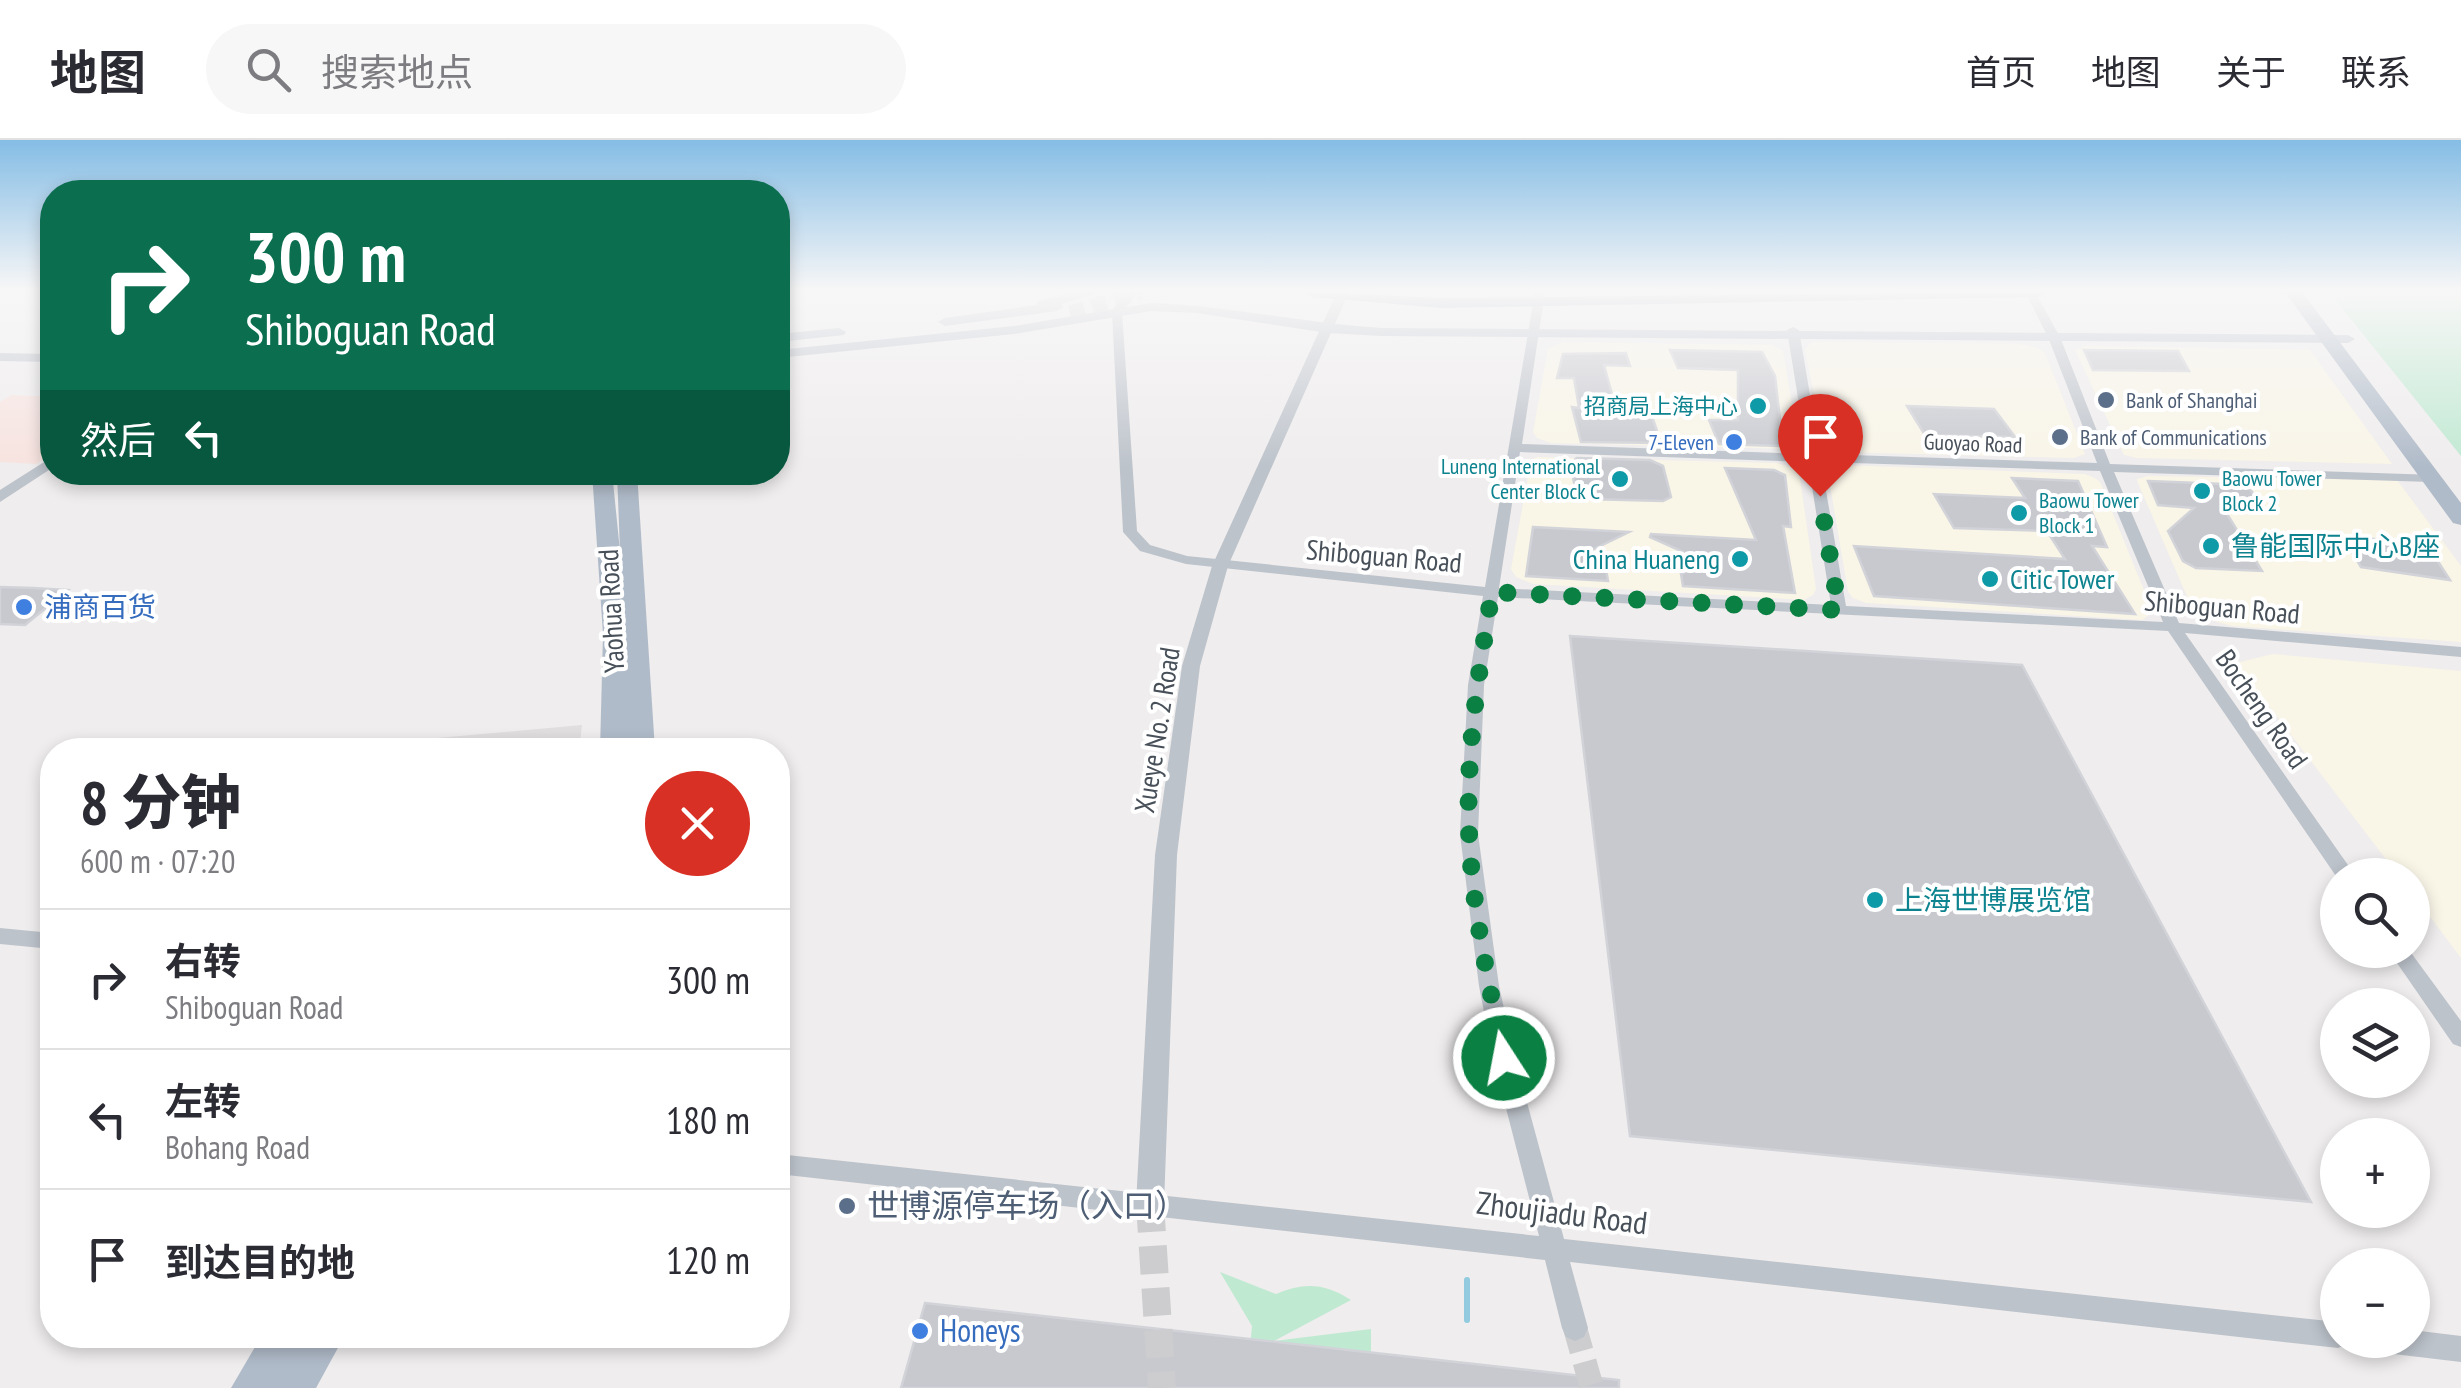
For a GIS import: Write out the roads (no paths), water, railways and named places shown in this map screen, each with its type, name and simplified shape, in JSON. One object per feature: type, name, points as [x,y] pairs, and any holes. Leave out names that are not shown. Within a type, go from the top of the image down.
[{"type":"main road","points":[[2344,350],[2461,518]]},
{"type":"main road","points":[[2346,350],[2461,486]]},
{"type":"main road","points":[[0,356],[40,358]]},
{"type":"main road","name":"Yaohua Road","points":[[603,485],[615,634],[614,738]]},
{"type":"main road","name":"Yaohua Road","points":[[628,485],[640,738]]},
{"type":"main road","points":[[252,1388],[278,1348]]},
{"type":"main road","points":[[292,1388],[317,1348]]},
{"type":"street","name":"Shiboguan Road","points":[[1124,350],[1130,532],[1145,548],[1220,566],[1492,592],[2173,627],[2461,652]]},
{"type":"street","name":"Xueye No. 2 Road","points":[[1150,1204],[1166,855],[1191,666],[1220,566],[1318,350]]},
{"type":"street","points":[[1528,350],[1476,690],[1469,834],[1500,1040],[1575,1328]]},
{"type":"street","points":[[1797,350],[1839,610]]},
{"type":"street","name":"Bocheng Road","points":[[2058,350],[2173,627],[2333,858]]},
{"type":"street","name":"Guoyao Road","points":[[1514,448],[2432,478]]},
{"type":"street","points":[[0,497],[40,469]]},
{"type":"street","points":[[0,936],[40,940]]},
{"type":"street","points":[[2411,968],[2461,1038]]},
{"type":"street","name":"Zhoujiadu Road","points":[[790,1165],[2320,1332]]},
{"type":"street","points":[[2430,1345],[2461,1349]]},
{"type":"waterway","points":[[1467,1280],[1467,1320]]},
{"type":"tunnel","points":[[1150,1204],[1162,1388]]},
{"type":"tunnel","points":[[1575,1328],[1592,1388]]},
{"type":"place","name":"Bank of Shanghai","points":[[2106,400]]},
{"type":"place","name":"招商局上海中心","points":[[1758,406]]},
{"type":"place","name":"Bank of Communications","points":[[2060,437]]},
{"type":"place","name":"7-Eleven","points":[[1734,442]]},
{"type":"place","name":"Luneng International Center Block C","points":[[1620,479]]},
{"type":"place","name":"Baowu Tower Block 2","points":[[2202,491]]},
{"type":"place","name":"Baowu Tower Block 1","points":[[2019,513]]},
{"type":"place","name":"鲁能国际中心B座","points":[[2211,546]]},
{"type":"place","name":"China Huaneng","points":[[1740,559]]},
{"type":"place","name":"Citic Tower","points":[[1990,579]]},
{"type":"place","name":"浦商百货","points":[[24,607]]},
{"type":"place","name":"上海世博展览馆","points":[[1875,900]]},
{"type":"place","name":"世博源停车场（入口）","points":[[847,1206]]},
{"type":"place","name":"Honeys","points":[[920,1331]]}]
